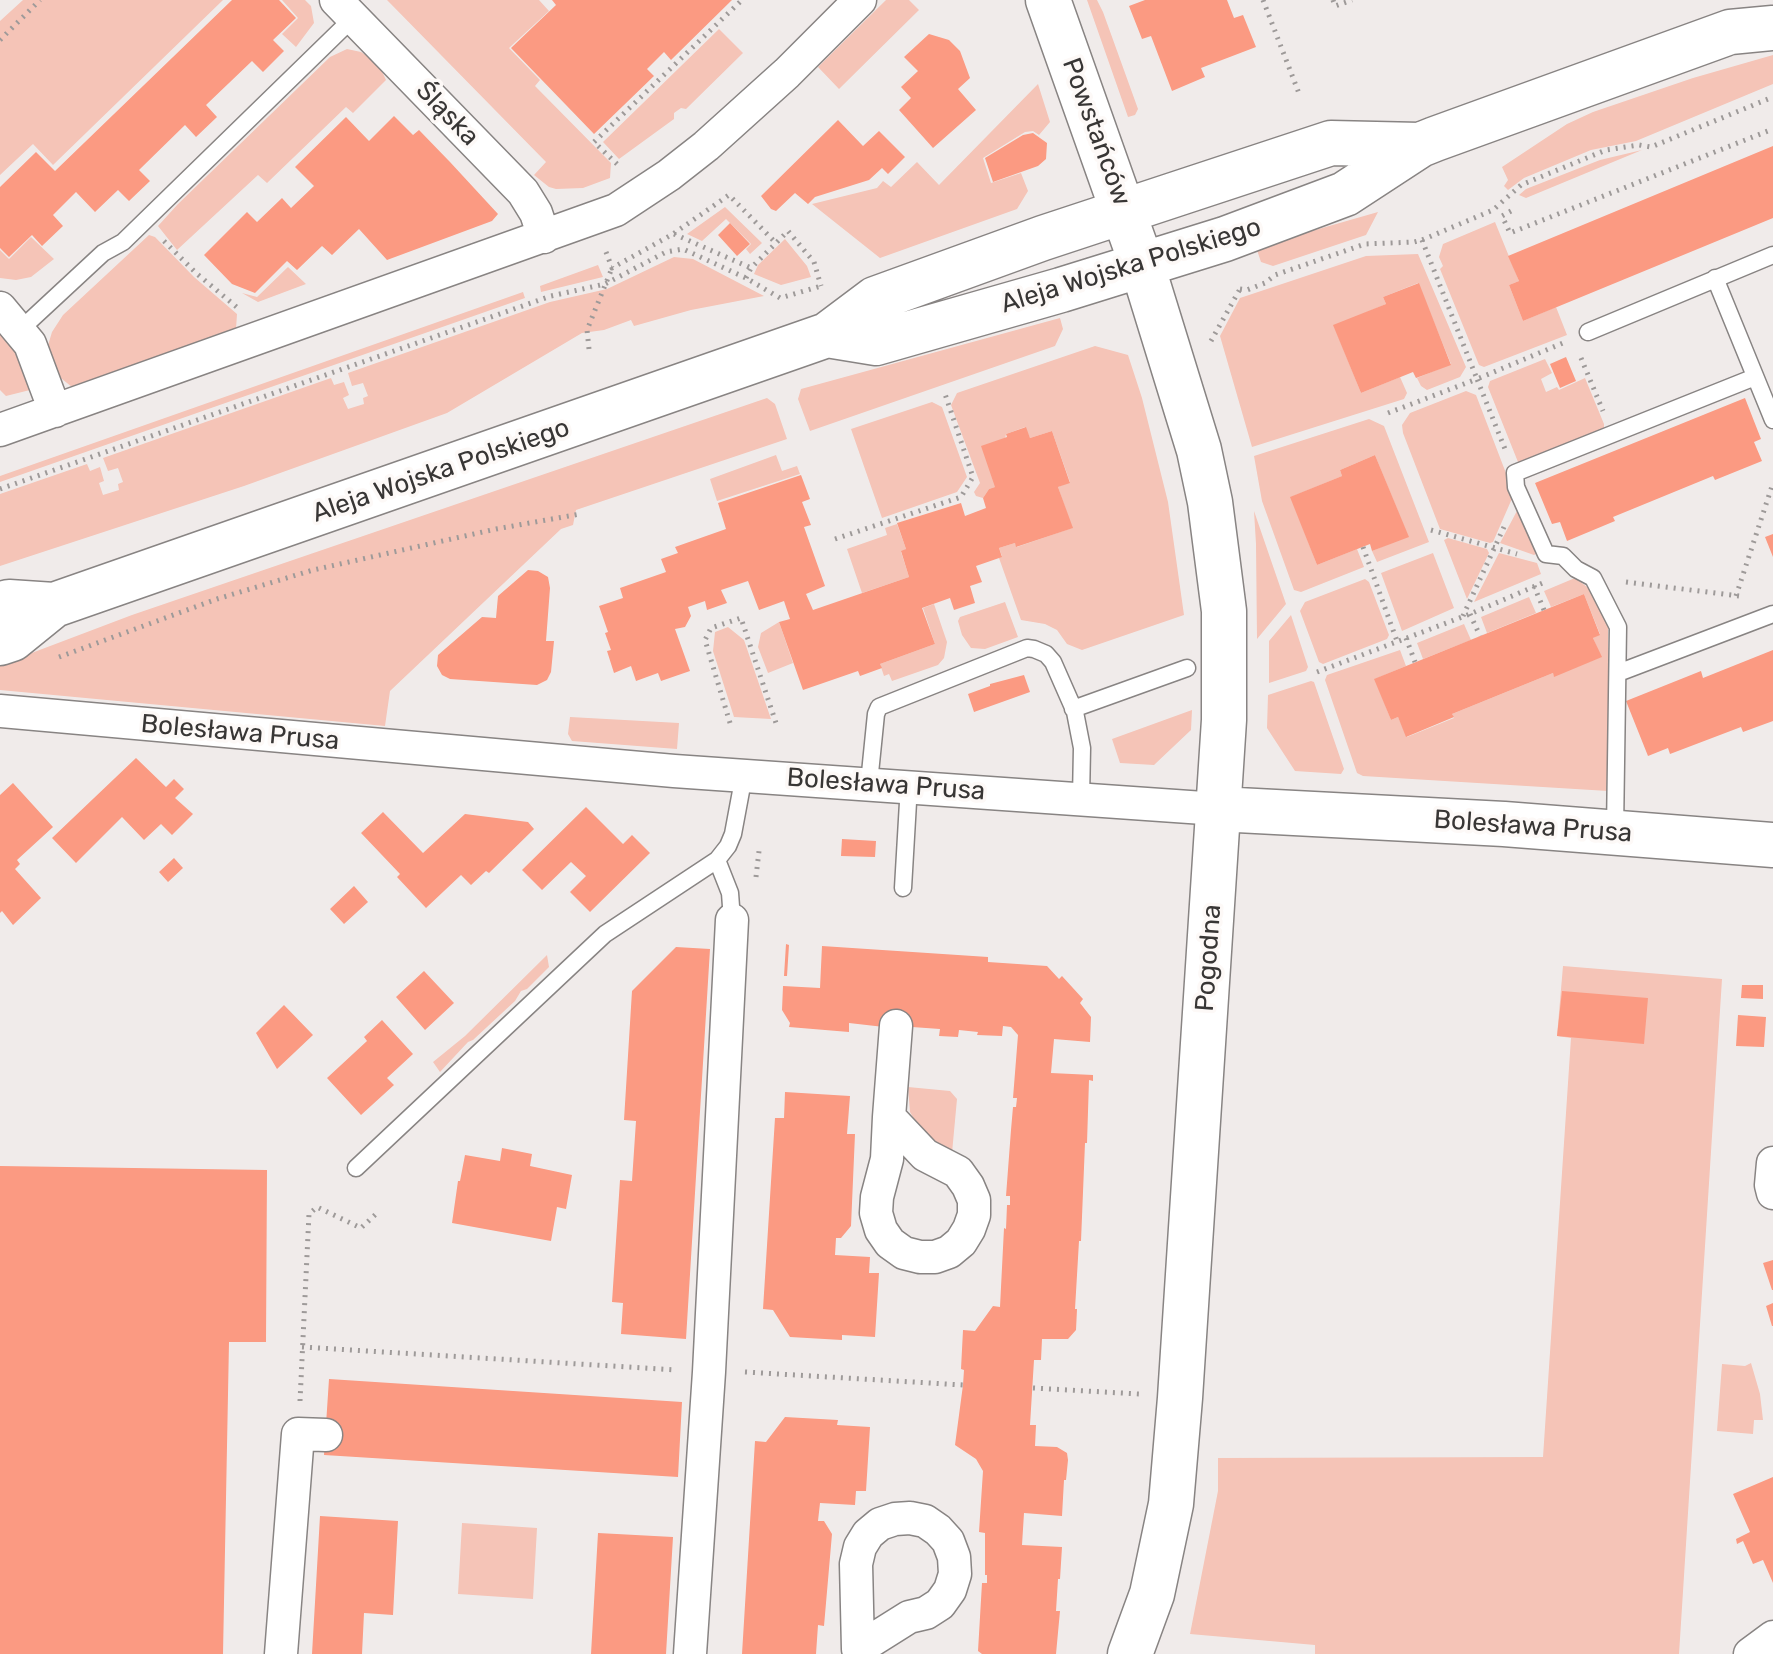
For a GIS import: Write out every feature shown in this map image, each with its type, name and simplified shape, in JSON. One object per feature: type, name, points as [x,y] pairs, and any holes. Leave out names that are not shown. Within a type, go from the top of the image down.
[{"type":"main road","name":"Powstańców","points":[[1048,0],[1142,265]]},
{"type":"main road","name":"Aleja Wojska Polskiego","points":[[1730,32],[1773,2]]},
{"type":"main road","name":"Aleja Wojska Polskiego","points":[[827,335],[876,343],[1225,239],[1345,194],[1420,145],[1730,32],[1773,28]]},
{"type":"main road","name":"Aleja Wojska Polskiego","points":[[0,643],[12,639],[54,605],[827,335],[875,299],[1043,238],[1331,143],[1420,145]]},
{"type":"main road","name":"Pogodna","points":[[1130,1654],[1152,1594],[1171,1504],[1225,664],[1222,585],[1210,502],[1199,450],[1142,265]]},
{"type":"main road","name":"Aleja Wojska Polskiego","points":[[0,604],[54,605]]},
{"type":"main road","name":"Bolesława Prusa","points":[[1218,809],[1614,832],[1773,845]]},
{"type":"street","points":[[0,430],[616,210],[669,175],[752,105],[860,0]]},
{"type":"street","name":"Śląska","points":[[345,9],[523,192],[536,213],[544,237]]},
{"type":"street","points":[[10,319],[30,344],[55,411]]},
{"type":"street","name":"Bolesława Prusa","points":[[0,711],[744,775],[1218,809]]},
{"type":"street","points":[[690,1654],[709,1372],[732,920]]},
{"type":"street","points":[[889,1117],[896,1026]]},
{"type":"street","points":[[1773,1163],[1773,1193]]},
{"type":"street","points":[[281,1654],[312,1434]]},
{"type":"street","points":[[1750,1654],[1773,1637]]},
{"type":"lane","points":[[10,319],[123,242],[345,9]]},
{"type":"lane","points":[[1588,332],[1773,255]]},
{"type":"lane","points":[[1715,278],[1773,420]]},
{"type":"lane","points":[[1614,832],[1618,627],[1593,578],[1576,569],[1563,556],[1546,554],[1518,493],[1515,473],[1755,377]]},
{"type":"lane","points":[[1618,673],[1773,614]]},
{"type":"lane","points":[[869,783],[879,707],[1027,648],[1038,649],[1053,662],[1073,709],[1081,739],[1081,798]]},
{"type":"lane","points":[[1073,709],[1187,668]]},
{"type":"lane","points":[[356,1168],[605,934],[717,860],[733,834],[744,775]]},
{"type":"lane","points":[[903,888],[909,785]]},
{"type":"lane","points":[[717,860],[730,893],[732,920]]},
{"type":"path","points":[[0,40],[40,0]]},
{"type":"path","points":[[617,164],[594,142],[742,0]]},
{"type":"path","points":[[1263,0],[1300,96]]},
{"type":"path","points":[[1333,0],[1335,6],[1352,0]]},
{"type":"path","points":[[1204,335],[1211,341],[1240,289],[1265,283],[1275,275],[1365,244],[1422,240],[1502,205],[1521,185],[1606,150],[1639,145],[1651,147],[1773,97]]},
{"type":"path","points":[[1511,211],[1502,216],[1510,233],[1773,129]]},
{"type":"path","points":[[589,349],[587,330],[612,268],[673,234],[729,195],[775,242]]},
{"type":"path","points":[[145,221],[196,273],[249,318]]},
{"type":"path","points":[[746,278],[751,268],[788,231],[814,262],[821,286]]},
{"type":"path","points":[[673,234],[751,268]]},
{"type":"path","points":[[1422,240],[1515,473]]},
{"type":"path","points":[[604,246],[612,268]]},
{"type":"path","points":[[0,489],[551,296],[605,284],[666,252],[683,249],[746,278],[780,298]]},
{"type":"path","points":[[1388,413],[1588,332]]},
{"type":"path","points":[[835,539],[961,497],[973,477],[944,391]]},
{"type":"path","points":[[1727,631],[1773,483]]},
{"type":"path","points":[[1466,615],[1518,493]]},
{"type":"path","points":[[58,657],[217,599],[313,570],[496,529],[580,514]]},
{"type":"path","points":[[1431,530],[1576,569]]},
{"type":"path","points":[[1363,547],[1397,641]]},
{"type":"path","points":[[1317,672],[1576,569]]},
{"type":"path","points":[[1593,578],[1749,597]]},
{"type":"path","points":[[1534,586],[1544,610]]},
{"type":"path","points":[[1466,615],[1480,636]]},
{"type":"path","points":[[730,723],[705,640],[711,628],[741,618],[777,726]]},
{"type":"path","points":[[1406,638],[1415,662]]},
{"type":"path","points":[[312,1434],[302,1347],[309,1214],[317,1207],[361,1228],[376,1214]]},
{"type":"path","points":[[302,1347],[709,1372]]},
{"type":"path","points":[[745,1372],[963,1385]]},
{"type":"path","points":[[1033,1388],[1124,1393]]},
{"type":"shaded area","points":[[23,0],[223,0],[53,165],[33,144],[0,175],[0,21]]},
{"type":"shaded area","points":[[282,0],[305,0],[311,6],[314,23],[296,47],[282,34],[298,18]]},
{"type":"shaded area","points":[[387,0],[539,0],[549,11],[509,48],[540,80],[535,86],[611,163],[610,178],[583,188],[549,187],[534,175],[546,162]]},
{"type":"shaded area","points":[[886,0],[909,0],[919,10],[839,89],[818,67]]},
{"type":"shaded area","points":[[1087,0],[1097,0],[1103,12],[1138,109],[1135,115],[1128,117]]},
{"type":"shaded area","points":[[719,29],[743,53],[686,109],[681,108],[674,113],[674,119],[619,159],[603,142]]},
{"type":"shaded area","points":[[347,49],[361,52],[378,63],[386,80],[353,113],[346,107],[267,183],[258,175],[177,250],[158,226],[330,57]]},
{"type":"shaded area","points":[[1773,55],[1773,84],[1636,141],[1591,150],[1524,178],[1508,190],[1504,186],[1508,180],[1502,167],[1567,124],[1693,78]]},
{"type":"shaded area","points":[[1038,84],[1050,122],[1039,135],[1033,131],[1025,132],[983,158],[991,183],[1021,173],[1028,191],[1017,209],[880,258],[812,204],[877,188],[883,181],[891,187],[917,162],[939,185]]},
{"type":"shaded area","points":[[1642,150],[1526,198],[1519,195],[1526,189],[1600,160]]},
{"type":"shaded area","points":[[725,207],[762,243],[750,254],[746,249],[751,244],[726,219],[702,241],[687,234]]},
{"type":"shaded area","points":[[1378,212],[1366,235],[1273,266],[1261,262],[1256,247]]},
{"type":"shaded area","points":[[1495,222],[1519,281],[1509,285],[1523,321],[1556,307],[1567,335],[1484,367],[1479,365],[1440,269],[1443,266],[1439,257],[1443,244]]},
{"type":"shaded area","points":[[149,235],[155,237],[194,277],[237,314],[236,329],[72,387],[52,371],[46,352],[52,332],[63,315]]},
{"type":"shaded area","points":[[31,237],[54,259],[31,277],[16,280],[0,278],[0,250],[9,259]]},
{"type":"shaded area","points":[[785,239],[807,266],[811,277],[781,285],[754,274],[758,265]]},
{"type":"shaded area","points":[[1418,254],[1466,367],[1460,377],[1427,390],[1417,378],[1451,364],[1418,283],[1383,297],[1386,304],[1334,326],[1361,393],[1400,377],[1407,393],[1404,399],[1252,447],[1220,336],[1240,298],[1366,256]]},
{"type":"shaded area","points":[[674,257],[693,259],[764,296],[691,310],[634,326],[631,320],[604,330],[582,333],[447,413],[244,486],[0,566],[0,494],[87,464],[90,471],[100,467],[104,481],[99,483],[103,495],[119,490],[118,484],[123,482],[118,468],[108,471],[103,458],[331,378],[334,385],[344,382],[349,395],[343,398],[348,409],[364,404],[363,398],[368,396],[363,383],[352,386],[348,373],[550,302],[607,289]]},
{"type":"shaded area","points":[[598,265],[603,277],[541,292],[540,286]]},
{"type":"shaded area","points":[[288,267],[306,284],[258,302],[242,293],[257,297]]},
{"type":"shaded area","points":[[523,292],[525,298],[0,482],[0,476]]},
{"type":"shaded area","points":[[1060,318],[1063,329],[1055,346],[810,431],[798,399],[801,389]]},
{"type":"shaded area","points":[[0,325],[9,336],[29,379],[30,390],[6,396],[0,390]]},
{"type":"shaded area","points":[[1095,346],[1128,355],[1168,502],[1184,615],[1082,650],[1067,644],[1057,630],[1045,624],[1021,620],[999,558],[1002,556],[999,548],[1015,543],[1017,547],[1072,528],[1058,487],[1070,482],[1052,431],[1030,438],[1025,427],[1006,434],[995,487],[989,489],[983,498],[974,492],[980,483],[951,405],[957,393]]},
{"type":"shaded area","points":[[1545,359],[1552,373],[1541,379],[1546,392],[1557,387],[1559,390],[1585,378],[1604,431],[1527,463],[1518,462],[1488,387],[1490,381]]},
{"type":"shaded area","points":[[1466,391],[1476,395],[1514,494],[1490,543],[1440,529],[1403,433],[1402,425],[1410,413]]},
{"type":"shaded area","points":[[767,398],[775,404],[787,439],[576,510],[573,525],[561,529],[390,691],[385,726],[0,690],[0,665],[132,615]]},
{"type":"shaded area","points":[[932,402],[942,407],[967,477],[957,492],[882,518],[851,429]]},
{"type":"shaded area","points":[[1369,419],[1384,426],[1429,542],[1377,562],[1372,551],[1408,536],[1375,455],[1340,470],[1342,476],[1291,497],[1317,565],[1357,549],[1364,567],[1301,592],[1294,590],[1262,501],[1254,456]]},
{"type":"shaded area","points":[[776,455],[782,471],[797,466],[800,474],[717,501],[710,479]]},
{"type":"shaded area","points":[[1519,507],[1538,553],[1534,555],[1500,543]]},
{"type":"shaded area","points":[[1254,511],[1286,604],[1257,639],[1256,544]]},
{"type":"shaded area","points":[[897,524],[906,549],[901,552],[909,577],[862,593],[847,549],[887,535],[885,528]]},
{"type":"shaded area","points":[[1448,538],[1487,549],[1489,553],[1467,599],[1444,540]]},
{"type":"shaded area","points":[[1433,553],[1454,608],[1402,631],[1381,573]]},
{"type":"shaded area","points":[[1499,553],[1537,563],[1541,574],[1474,602]]},
{"type":"shaded area","points":[[1575,578],[1594,592],[1608,627],[1608,791],[1363,776],[1357,773],[1325,680],[1327,675],[1400,650],[1406,666],[1375,679],[1391,720],[1398,717],[1407,737],[1454,718],[1452,714],[1601,657],[1593,638],[1600,634],[1584,594],[1551,607],[1544,591]]},
{"type":"shaded area","points":[[1365,579],[1369,582],[1389,635],[1387,639],[1323,664],[1319,662],[1300,611],[1305,602]]},
{"type":"shaded area","points":[[1529,597],[1536,613],[1487,633],[1481,617]]},
{"type":"shaded area","points":[[1005,602],[1018,637],[985,649],[971,648],[962,635],[958,621],[960,617]]},
{"type":"shaded area","points":[[934,604],[947,642],[944,658],[938,665],[892,681],[889,674],[884,676],[880,664],[935,644],[923,608]]},
{"type":"shaded area","points":[[1291,615],[1308,667],[1306,671],[1269,683],[1269,641]]},
{"type":"shaded area","points":[[779,622],[793,663],[768,673],[758,647],[761,633]]},
{"type":"shaded area","points":[[1464,624],[1471,640],[1423,659],[1417,643]]},
{"type":"shaded area","points":[[728,627],[744,640],[771,719],[734,717],[713,651],[715,632]]},
{"type":"shaded area","points":[[1314,682],[1344,769],[1341,774],[1295,771],[1267,728],[1268,695]]},
{"type":"shaded area","points":[[1192,710],[1191,730],[1154,765],[1120,763],[1112,739]]},
{"type":"shaded area","points":[[570,717],[679,723],[677,749],[572,741],[568,734]]},
{"type":"shaded area","points":[[547,955],[549,967],[440,1072],[433,1062],[465,1036]]},
{"type":"shaded area","points":[[1563,966],[1722,979],[1679,1654],[1315,1654],[1315,1645],[1190,1634],[1218,1491],[1218,1458],[1543,1457],[1571,1038],[1557,1036]]},
{"type":"shaded area","points":[[908,1087],[950,1091],[957,1099],[952,1153],[923,1135],[910,1112]]},
{"type":"shaded area","points":[[1751,1363],[1760,1394],[1763,1420],[1754,1420],[1753,1434],[1717,1431],[1722,1364],[1745,1366]]},
{"type":"shaded area","points":[[462,1523],[537,1528],[533,1599],[458,1594]]},
{"type":"building","points":[[232,0],[279,0],[296,18],[273,40],[284,51],[263,72],[252,61],[206,105],[217,117],[196,137],[185,125],[139,170],[150,181],[129,201],[118,190],[95,212],[76,192],[53,215],[63,226],[42,246],[32,235],[9,257],[0,248],[0,187],[36,152],[55,171]]},
{"type":"building","points":[[552,0],[732,0],[671,60],[664,52],[647,69],[654,76],[594,134],[511,48],[556,5]]},
{"type":"building","points":[[1145,0],[1227,0],[1234,18],[1243,15],[1256,47],[1201,68],[1205,77],[1172,91],[1151,36],[1142,39],[1129,6]]},
{"type":"building","points":[[929,34],[949,40],[960,51],[970,78],[958,89],[976,110],[933,148],[899,110],[911,98],[901,87],[918,71],[904,57]]},
{"type":"building","points":[[394,116],[413,135],[419,130],[450,162],[498,214],[492,221],[387,260],[359,229],[332,255],[322,246],[297,270],[287,261],[255,293],[232,284],[204,255],[247,212],[257,222],[282,198],[291,208],[314,186],[295,167],[346,117],[369,141]]},
{"type":"building","points":[[838,120],[863,146],[879,131],[905,157],[888,174],[882,168],[869,180],[815,197],[808,204],[795,193],[776,211],[771,209],[761,196]]},
{"type":"building","points":[[1033,133],[1047,143],[1046,159],[1038,166],[993,182],[985,158],[1023,135]]},
{"type":"building","points":[[1773,146],[1773,218],[1523,321],[1509,285],[1519,281],[1508,256]]},
{"type":"building","points":[[730,223],[750,244],[737,256],[718,235]]},
{"type":"building","points":[[1419,283],[1451,365],[1416,378],[1413,372],[1361,393],[1333,325],[1386,304],[1383,297]]},
{"type":"building","points":[[1566,357],[1576,381],[1560,388],[1550,364]]},
{"type":"building","points":[[1745,398],[1761,439],[1754,442],[1762,461],[1715,480],[1713,476],[1613,517],[1615,521],[1567,541],[1560,522],[1552,524],[1535,483]]},
{"type":"building","points":[[1026,427],[1030,438],[1052,431],[1070,483],[1058,487],[1073,528],[1016,547],[1015,543],[999,548],[1002,557],[976,566],[982,582],[970,586],[975,603],[954,610],[950,598],[922,608],[935,644],[880,664],[882,668],[860,676],[858,671],[803,690],[779,622],[790,619],[784,601],[759,610],[748,581],[721,590],[727,603],[707,610],[705,601],[688,607],[691,616],[685,627],[675,629],[690,671],[661,681],[658,673],[636,681],[631,666],[614,673],[607,651],[611,650],[605,633],[608,632],[599,606],[623,598],[620,588],[666,572],[661,559],[678,553],[675,547],[726,529],[718,503],[801,475],[810,499],[802,502],[811,525],[804,527],[825,586],[806,594],[813,610],[909,577],[901,551],[906,549],[897,523],[961,503],[965,516],[986,508],[983,498],[989,489],[995,487],[981,446]]},
{"type":"building","points":[[1375,455],[1409,537],[1372,551],[1370,544],[1317,565],[1290,497],[1342,476],[1340,470]]},
{"type":"building","points":[[1773,534],[1773,557],[1765,537]]},
{"type":"building","points":[[528,570],[548,577],[550,588],[546,641],[554,641],[551,672],[547,680],[537,685],[450,679],[442,675],[437,666],[438,655],[482,617],[496,618],[498,596]]},
{"type":"building","points":[[1584,594],[1600,635],[1593,638],[1602,657],[1554,677],[1553,673],[1452,714],[1454,717],[1406,737],[1398,717],[1391,720],[1374,679]]},
{"type":"building","points":[[1773,650],[1773,721],[1743,732],[1741,727],[1670,754],[1668,748],[1648,756],[1626,701],[1701,671],[1703,678]]},
{"type":"building","points":[[1024,675],[1030,692],[974,712],[968,694],[990,684]]},
{"type":"building","points":[[136,758],[166,787],[174,779],[184,789],[175,798],[193,814],[172,835],[161,824],[144,840],[122,817],[76,863],[52,838]]},
{"type":"building","points":[[13,783],[53,827],[17,860],[20,864],[15,869],[41,898],[13,925],[2,911],[0,913],[0,795]]},
{"type":"building","points":[[586,807],[623,844],[632,835],[650,853],[590,912],[570,892],[586,876],[571,862],[542,890],[522,870]]},
{"type":"building","points":[[383,812],[423,853],[465,814],[528,822],[534,829],[489,873],[486,871],[471,885],[461,875],[426,908],[397,877],[400,874],[361,833]]},
{"type":"building","points":[[842,839],[876,841],[875,857],[841,856]]},
{"type":"building","points":[[174,858],[183,868],[168,882],[159,872]]},
{"type":"building","points":[[354,886],[368,902],[344,924],[330,909]]},
{"type":"building","points":[[786,944],[789,945],[787,976],[784,976]]},
{"type":"building","points":[[822,946],[988,957],[988,962],[1047,966],[1059,979],[1062,976],[1083,999],[1080,1003],[1091,1017],[1090,1042],[1054,1039],[1051,1073],[1093,1075],[1093,1081],[1089,1080],[1076,1330],[1068,1339],[1042,1339],[1041,1360],[1034,1360],[1030,1425],[1036,1425],[1035,1446],[1057,1447],[1067,1453],[1062,1516],[1024,1513],[1022,1545],[1062,1547],[1056,1611],[1060,1611],[1056,1654],[982,1654],[978,1651],[982,1583],[987,1583],[985,1533],[979,1532],[983,1471],[976,1459],[955,1445],[963,1385],[963,1330],[975,1331],[993,1306],[1000,1307],[1004,1228],[1007,1205],[1010,1205],[1010,1196],[1006,1196],[1013,1107],[1016,1107],[1017,1098],[1013,1098],[1018,1035],[1011,1027],[1003,1026],[1002,1036],[977,1035],[978,1032],[959,1030],[958,1037],[939,1036],[940,1029],[884,1025],[849,1023],[849,1032],[789,1027],[790,1023],[782,1010],[783,986],[820,988]]},
{"type":"building","points":[[676,947],[710,949],[686,1339],[621,1334],[623,1303],[612,1302],[620,1180],[632,1181],[636,1121],[624,1120],[632,991]]},
{"type":"building","points":[[424,971],[454,1003],[425,1030],[396,997]]},
{"type":"building","points":[[1742,985],[1763,985],[1763,999],[1741,998]]},
{"type":"building","points":[[1562,991],[1648,998],[1644,1044],[1557,1036]]},
{"type":"building","points":[[284,1005],[313,1035],[277,1069],[256,1033]]},
{"type":"building","points":[[1738,1015],[1766,1017],[1764,1047],[1736,1046]]},
{"type":"building","points":[[382,1020],[413,1054],[387,1078],[394,1085],[361,1115],[327,1078],[367,1041],[364,1037]]},
{"type":"building","points":[[785,1092],[850,1096],[847,1134],[855,1134],[851,1226],[841,1238],[836,1238],[835,1255],[870,1257],[869,1273],[879,1273],[875,1337],[842,1335],[842,1340],[790,1337],[773,1310],[763,1309],[775,1118],[784,1118]]},
{"type":"building","points":[[502,1148],[532,1154],[530,1166],[572,1175],[566,1209],[557,1207],[551,1241],[452,1223],[465,1155],[500,1161]]},
{"type":"building","points":[[0,1166],[267,1170],[266,1342],[229,1342],[223,1654],[0,1654]]},
{"type":"building","points":[[1773,1260],[1773,1290],[1772,1290],[1763,1263]]},
{"type":"building","points":[[1773,1303],[1773,1326],[1772,1326],[1766,1306]]},
{"type":"building","points":[[329,1379],[682,1402],[678,1477],[324,1455]]},
{"type":"building","points":[[785,1417],[838,1420],[837,1425],[870,1427],[866,1491],[856,1491],[855,1505],[820,1503],[818,1521],[824,1521],[832,1534],[824,1626],[818,1625],[816,1654],[742,1654],[755,1441],[766,1442]]},
{"type":"building","points":[[1773,1477],[1773,1583],[1763,1560],[1753,1564],[1743,1541],[1737,1544],[1736,1539],[1750,1532],[1733,1494]]},
{"type":"building","points":[[320,1516],[398,1521],[393,1615],[364,1613],[362,1654],[312,1654]]},
{"type":"building","points":[[598,1533],[673,1537],[666,1654],[591,1654]]}]
